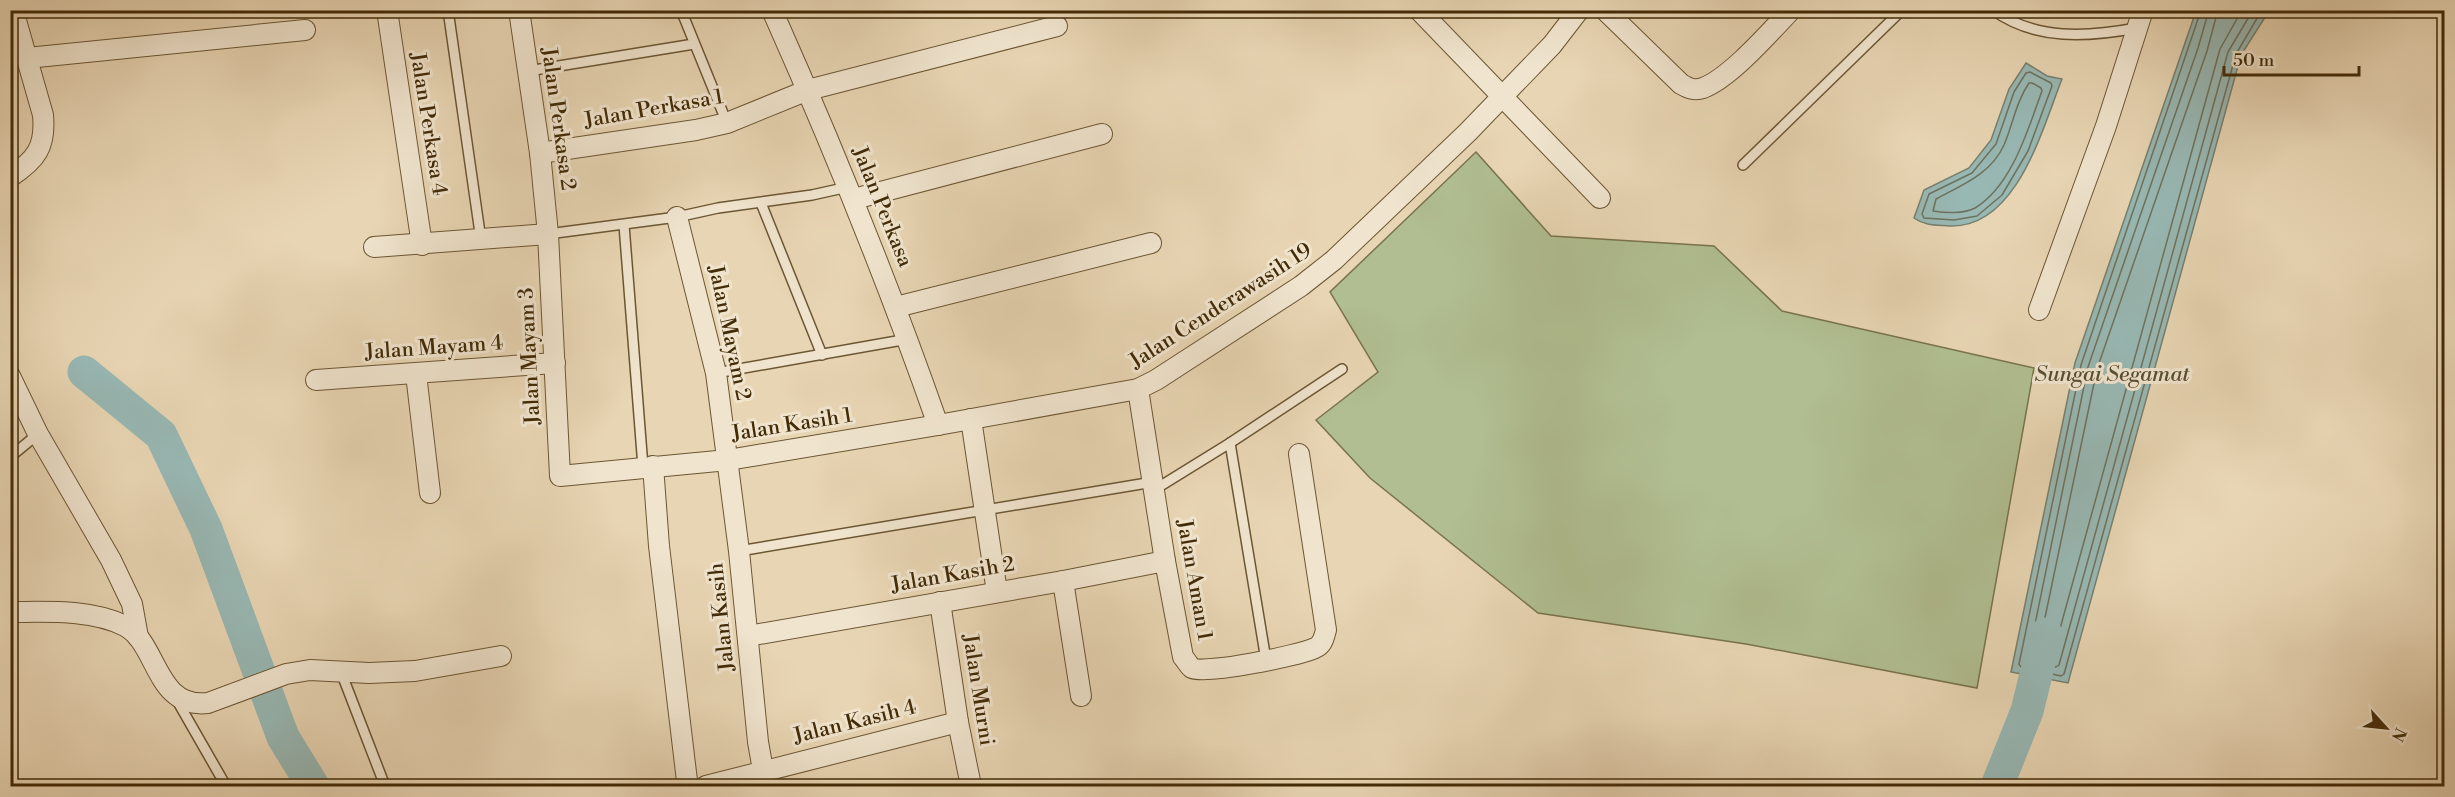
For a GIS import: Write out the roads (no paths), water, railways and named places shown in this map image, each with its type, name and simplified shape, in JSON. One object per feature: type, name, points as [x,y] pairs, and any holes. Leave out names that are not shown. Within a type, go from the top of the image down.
[{"type":"street","points":[[10,177],[28,165],[40,149],[44,129],[43,115],[13,10]]},
{"type":"street","name":"Jalan Perkasa 4","points":[[387,10],[422,245]]},
{"type":"street","name":"Jalan Perkasa 2","points":[[519,10],[540,153],[548,234]]},
{"type":"street","name":"Jalan Perkasa","points":[[772,10],[851,193],[939,425]]},
{"type":"street","points":[[1419,10],[1600,198]]},
{"type":"street","name":"Jalan Cenderawasih 19","points":[[939,425],[1138,389],[1156,380],[1301,286],[1334,260],[1502,97],[1552,45],[1579,10]]},
{"type":"street","points":[[1605,10],[1681,84],[1691,90],[1702,88],[1720,78],[1791,10]]},
{"type":"street","points":[[2039,310],[2106,126],[2140,19]]},
{"type":"street","name":"Jalan Perkasa 1","points":[[540,153],[696,130],[726,123],[808,90],[1056,26]]},
{"type":"street","points":[[27,58],[305,30]]},
{"type":"street","points":[[851,193],[1102,134]]},
{"type":"street","name":"Jalan Mayam 2","points":[[677,217],[716,373],[728,460]]},
{"type":"street","points":[[374,247],[548,234]]},
{"type":"street","name":"Jalan Mayam 3","points":[[548,234],[560,476]]},
{"type":"street","points":[[896,307],[1151,243]]},
{"type":"street","name":"Jalan Mayam 4","points":[[316,380],[555,363]]},
{"type":"street","points":[[416,374],[430,493]]},
{"type":"street","points":[[10,376],[38,434],[111,560],[132,604],[138,637]]},
{"type":"street","name":"Jalan Aman 1","points":[[1138,389],[1165,561],[1183,657],[1193,668],[1206,670],[1266,660],[1317,648],[1324,641],[1326,630],[1299,454]]},
{"type":"street","points":[[971,419],[997,592]]},
{"type":"street","name":"Jalan Kasih 1","points":[[560,476],[728,460],[939,425]]},
{"type":"street","name":"Jalan Kasih","points":[[728,460],[758,742],[763,770]]},
{"type":"street","points":[[648,467],[687,781],[690,786]]},
{"type":"street","name":"Jalan Kasih 2","points":[[748,636],[1165,561]]},
{"type":"street","points":[[1063,581],[1082,696]]},
{"type":"street","name":"Jalan Murni","points":[[940,602],[958,722],[971,786]]},
{"type":"street","points":[[10,612],[79,614],[111,620],[127,627],[138,637],[169,688],[197,704],[208,703],[286,674],[310,670],[415,672],[501,656]]},
{"type":"street","name":"Jalan Kasih 4","points":[[706,786],[958,722]]},
{"type":"lane","points":[[448,10],[481,240]]},
{"type":"lane","points":[[681,10],[726,123]]},
{"type":"lane","points":[[1743,165],[1902,10]]},
{"type":"lane","points":[[1993,10],[2005,19],[2031,30],[2064,35],[2100,34],[2140,19]]},
{"type":"lane","points":[[528,71],[694,44]]},
{"type":"lane","points":[[548,234],[624,225],[812,195],[851,193]]},
{"type":"lane","points":[[761,203],[822,355]]},
{"type":"lane","points":[[624,225],[648,467]]},
{"type":"lane","points":[[716,373],[908,339]]},
{"type":"lane","points":[[739,551],[1153,486],[1230,443],[1342,369]]},
{"type":"lane","points":[[10,457],[38,434]]},
{"type":"lane","points":[[1230,443],[1266,660]]},
{"type":"lane","points":[[10,563],[10,579]]},
{"type":"lane","points":[[341,672],[385,786]]},
{"type":"lane","points":[[169,688],[226,786]]},
{"type":"water","name":"Sungai Segamat","points":[[2196,11],[2269,11],[2241,55],[2068,683],[2011,672],[2075,363]]},
{"type":"water","points":[[2026,63],[2047,76],[2062,79],[2024,172],[2009,194],[1993,211],[1973,223],[1935,225],[1914,218],[1924,190],[1969,168],[1991,140],[2009,89]]},
{"type":"waterway","points":[[84,372],[161,435],[206,529],[283,737],[313,786]]},
{"type":"waterway","points":[[1997,786],[2027,711],[2046,634]]}]
